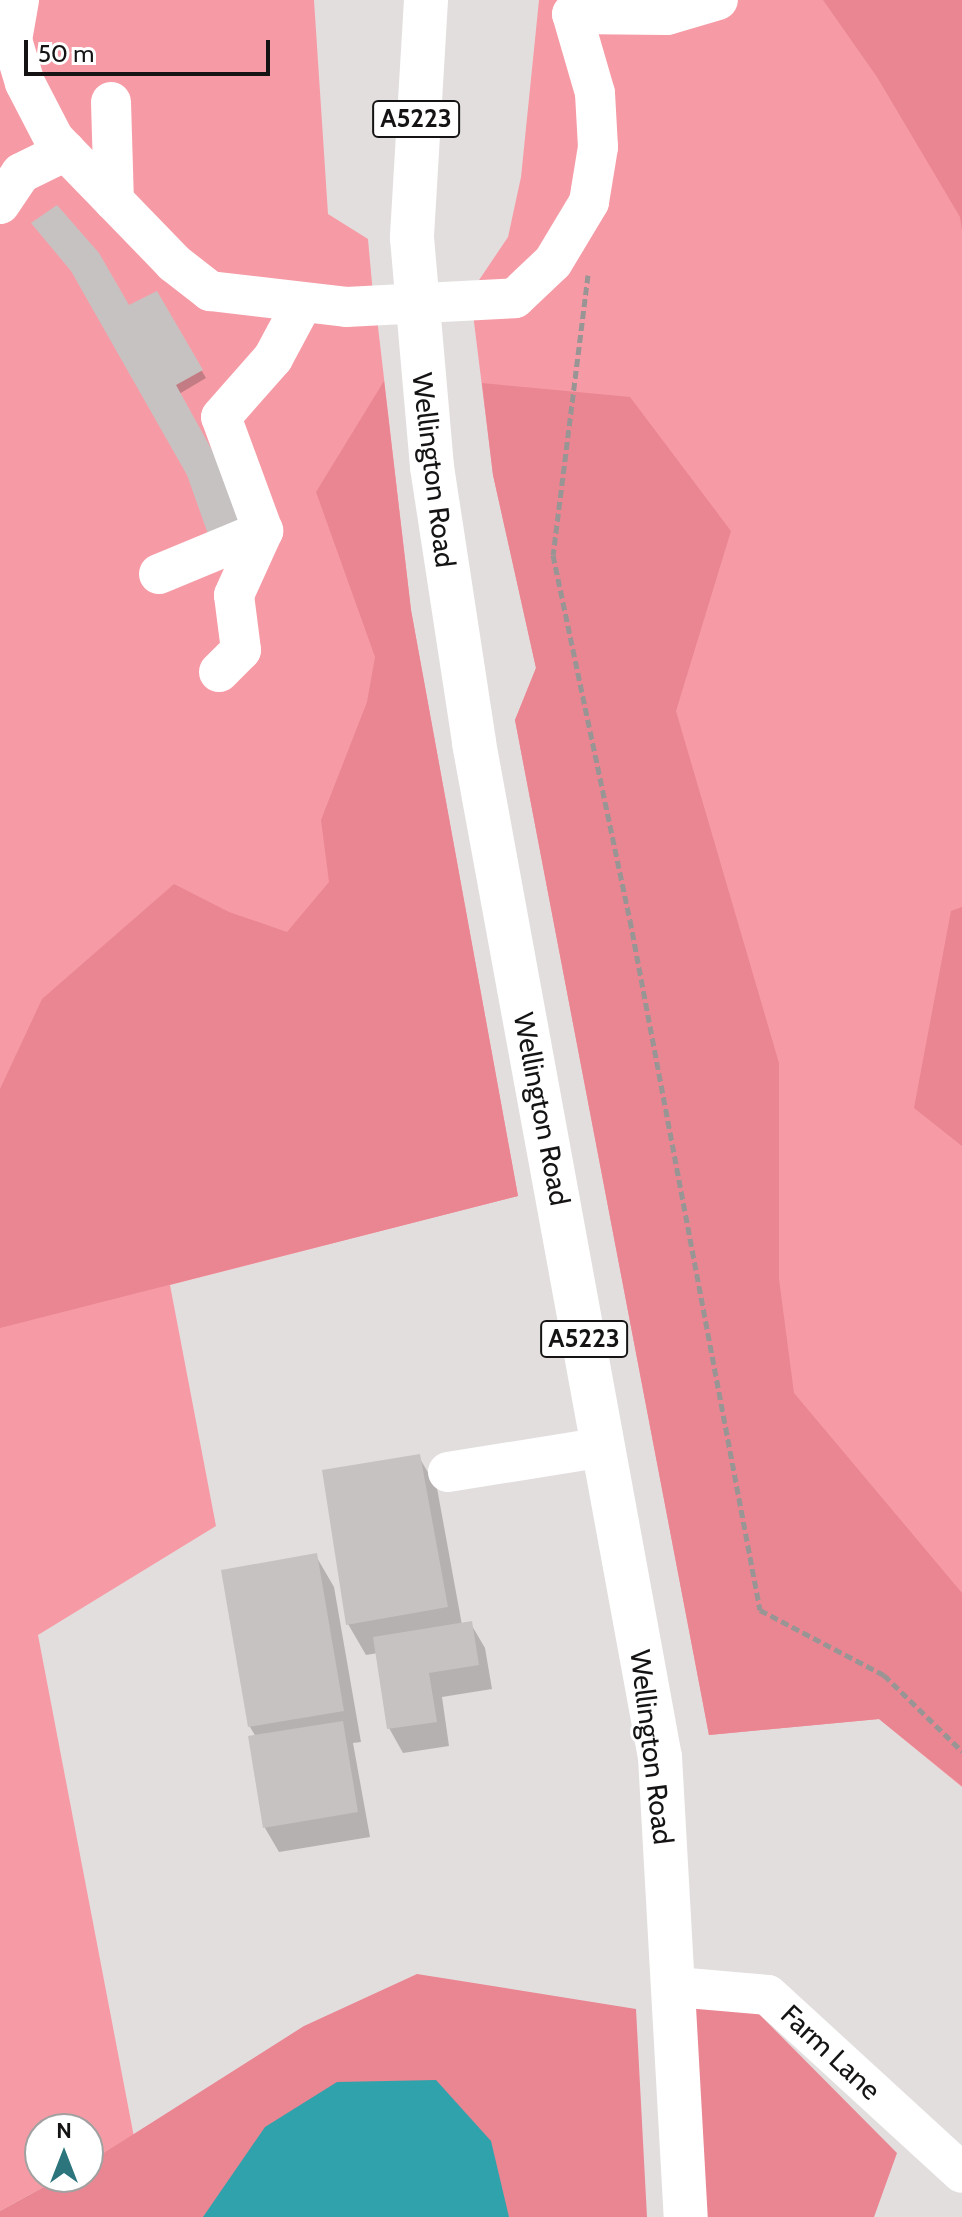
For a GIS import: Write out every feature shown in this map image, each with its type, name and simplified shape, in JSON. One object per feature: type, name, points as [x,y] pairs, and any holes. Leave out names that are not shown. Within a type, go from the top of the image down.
[{"type":"main road","name":"Wellington Road","points":[[426,0],[412,238],[432,467],[474,743],[660,1757],[676,1987],[686,2217]]},
{"type":"street","points":[[19,0],[6,36],[25,83],[66,151],[174,263],[210,291],[346,307],[515,298],[553,262],[589,202],[598,147],[595,93],[571,7],[667,15],[718,0]]},
{"type":"street","points":[[111,102],[114,201]]},
{"type":"street","points":[[0,204],[21,173],[66,151]]},
{"type":"street","points":[[219,672],[241,650],[234,595],[263,531],[221,417],[273,358],[302,304]]},
{"type":"street","points":[[159,574],[263,531]]},
{"type":"street","points":[[448,1472],[604,1447]]},
{"type":"street","name":"Farm Lane","points":[[676,1987],[768,1995],[962,2173]]},
{"type":"path","points":[[588,264],[553,555],[630,920],[760,1610],[884,1675],[962,1751]]},
{"type":"shaded area","points":[[0,0],[314,0],[328,214],[368,239],[373,294],[471,292],[508,237],[521,177],[539,0],[962,0],[962,1787],[879,1719],[709,1735],[515,720],[536,668],[493,475],[473,314],[377,318],[411,610],[518,1196],[170,1285],[216,1526],[38,1635],[134,2137],[104,2154],[104,2113],[24,2113],[24,2193],[33,2193],[0,2211]]},
{"type":"shaded area","points":[[823,0],[962,0],[962,230],[960,217],[877,77]]},
{"type":"shaded area","points":[[384,381],[411,610],[518,1196],[0,1328],[0,1089],[42,999],[174,884],[229,912],[287,932],[329,882],[321,820],[367,702],[375,657],[316,492]]},
{"type":"shaded area","points":[[482,383],[630,397],[731,531],[676,711],[779,1063],[779,1279],[794,1393],[962,1593],[962,1786],[879,1719],[709,1735],[515,720],[536,668],[493,475]]},
{"type":"shaded area","points":[[962,907],[962,1146],[914,1108],[951,911]]},
{"type":"shaded area","points":[[417,1974],[636,2009],[647,2217],[0,2217],[0,2211],[33,2193],[104,2193],[104,2153],[304,2026]]},
{"type":"shaded area","points":[[694,2007],[758,2013],[897,2153],[874,2217],[704,2217]]},
{"type":"water","points":[[436,2080],[491,2141],[509,2217],[203,2217],[265,2127],[337,2082]]},
{"type":"building","points":[[57,205],[99,253],[129,305],[157,291],[203,370],[176,385],[218,461],[240,525],[208,534],[187,475],[71,271],[31,223]]},
{"type":"building","points":[[420,1454],[448,1607],[346,1625],[322,1470]]},
{"type":"building","points":[[317,1553],[344,1711],[248,1727],[221,1570]]},
{"type":"building","points":[[472,1621],[479,1665],[429,1673],[437,1722],[387,1729],[373,1637]]},
{"type":"building","points":[[343,1721],[358,1812],[263,1828],[248,1736]]}]
